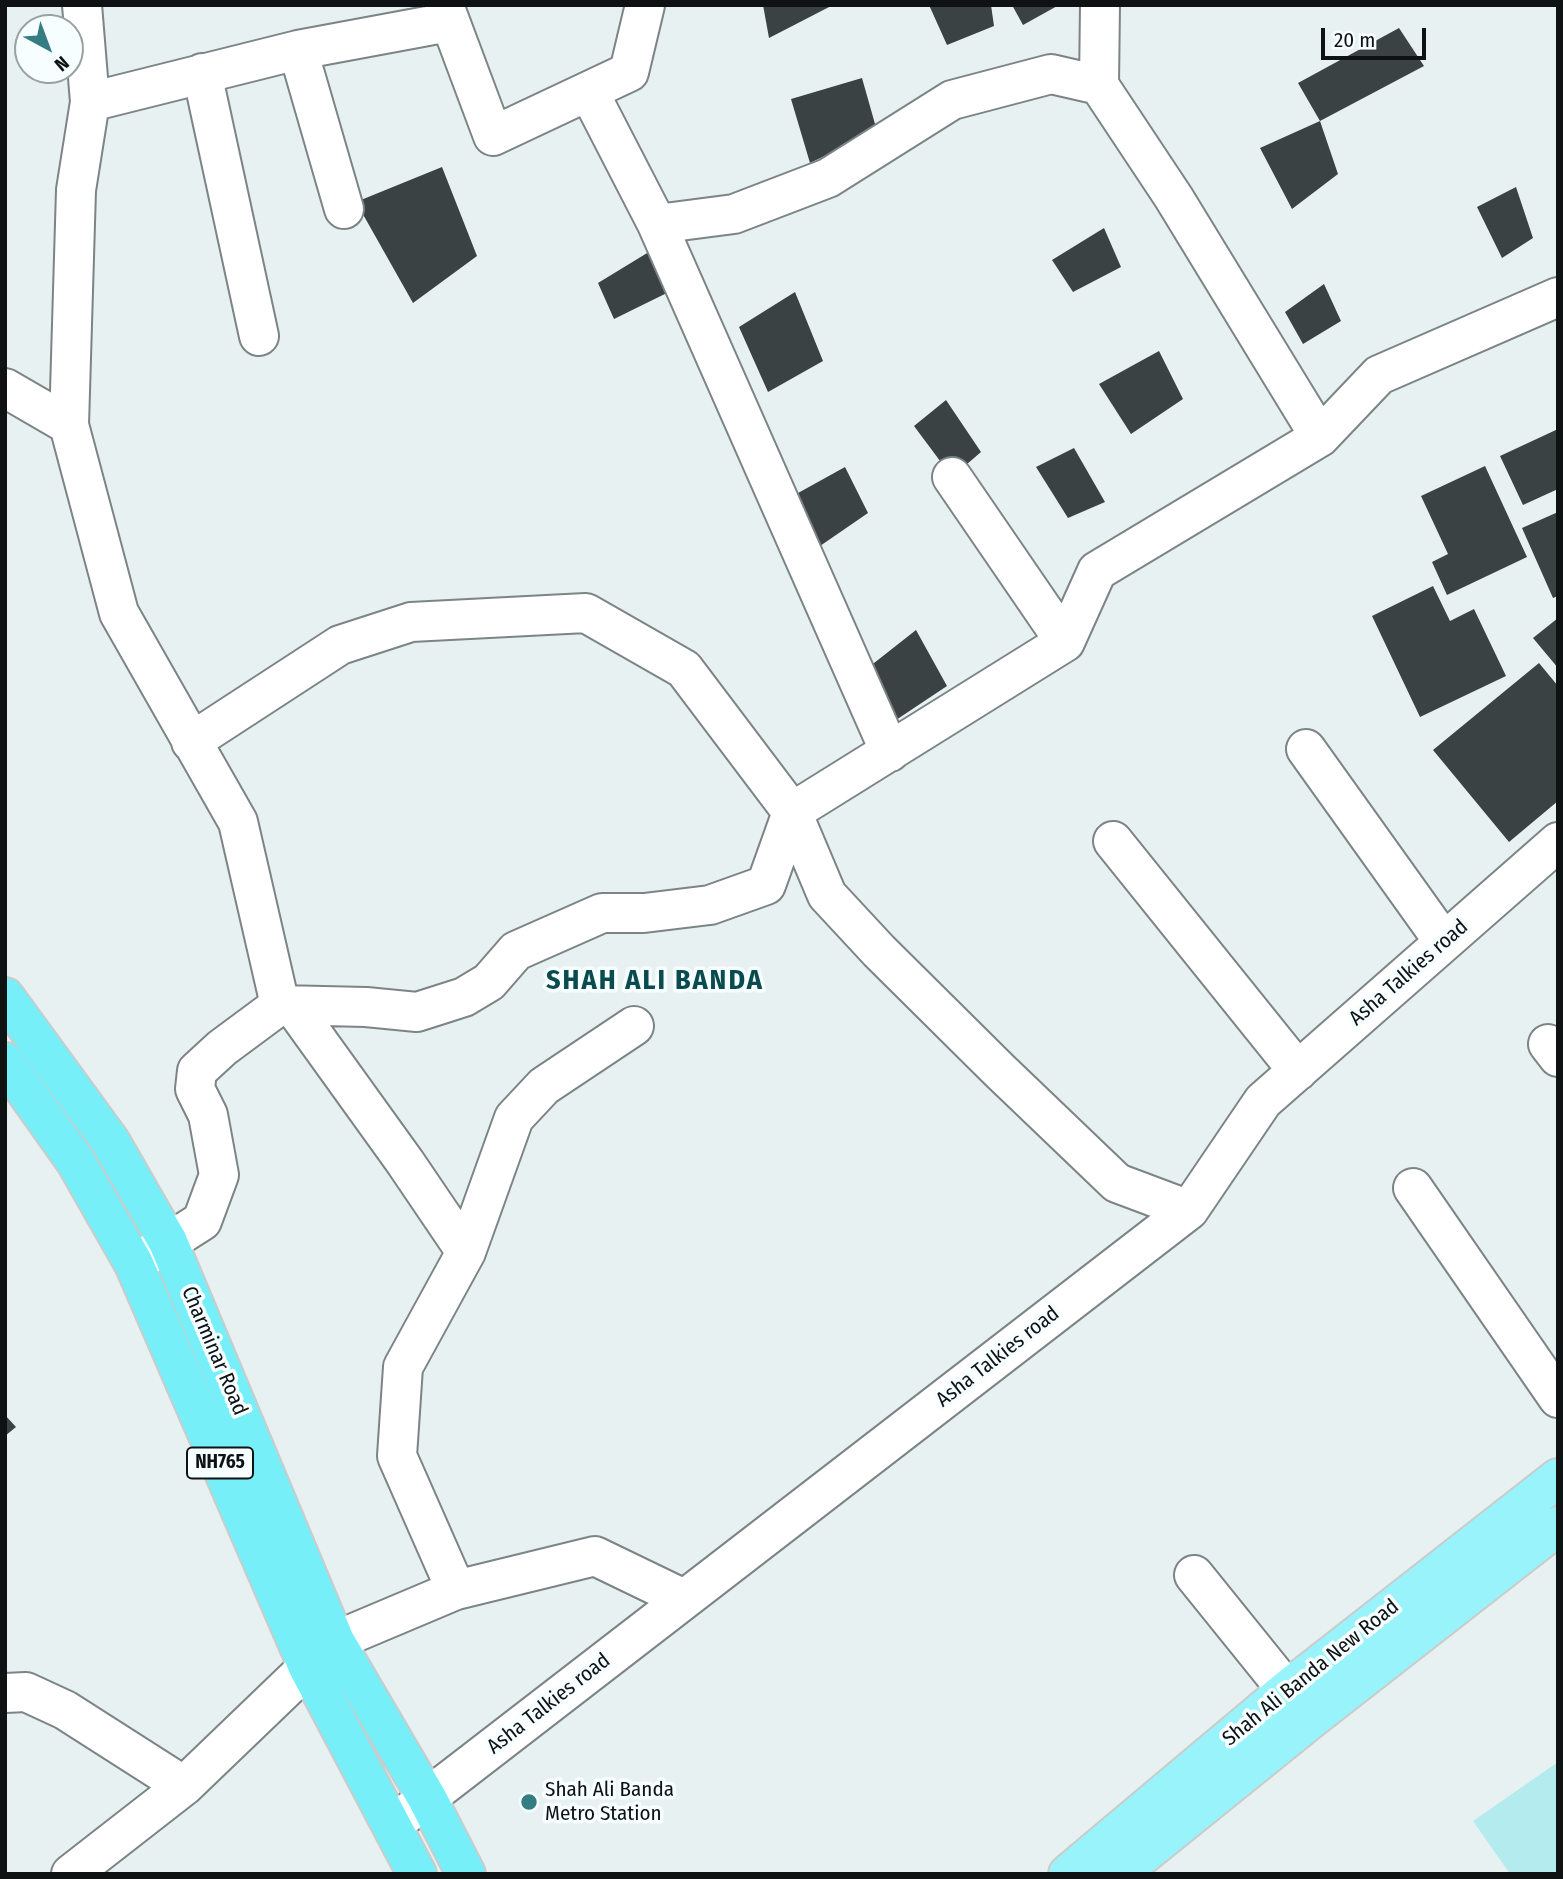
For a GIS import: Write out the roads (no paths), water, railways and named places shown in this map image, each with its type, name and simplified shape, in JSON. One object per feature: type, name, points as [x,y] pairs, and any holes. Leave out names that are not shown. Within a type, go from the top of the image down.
[{"type":"highway","name":"Charminar Road","points":[[5,997],[110,1141],[168,1242],[335,1641],[427,1798],[466,1874]]},
{"type":"highway","name":"Charminar Road","points":[[5,1062],[76,1162],[134,1264],[308,1667],[417,1874]]},
{"type":"main road","name":"Shah Ali Banda New Road","points":[[1069,1874],[1287,1690],[1558,1478]]},
{"type":"main road","name":"Shah Ali Banda New Road","points":[[1119,1874],[1311,1719],[1558,1527]]},
{"type":"street","points":[[82,5],[90,102],[76,190],[69,425],[119,613],[238,822],[286,1005],[405,1162],[466,1252]]},
{"type":"street","points":[[90,102],[446,14],[493,136],[629,72],[645,5]]},
{"type":"street","points":[[1100,5],[1099,85],[1174,198],[1320,437]]},
{"type":"street","points":[[298,50],[344,209]]},
{"type":"street","points":[[202,74],[259,336]]},
{"type":"street","points":[[657,224],[734,214],[828,178],[952,100],[1051,74],[1099,85]]},
{"type":"street","points":[[589,92],[657,224],[890,752]]},
{"type":"street","points":[[134,1264],[202,1221],[219,1175],[208,1115],[195,1089],[197,1071],[222,1048],[286,1005],[366,1007],[417,1012],[464,997],[489,982],[516,951],[602,913],[644,913],[710,905],[766,885],[792,812],[1065,642],[1097,571],[1320,437],[1379,376],[1558,297]]},
{"type":"street","points":[[5,388],[69,425]]},
{"type":"street","points":[[952,477],[1065,642]]},
{"type":"street","points":[[191,742],[340,645],[411,622],[586,613],[684,669],[792,812],[827,895],[879,951],[999,1070],[1117,1183],[1189,1210]]},
{"type":"street","points":[[1306,749],[1444,942]]},
{"type":"street","points":[[1112,841],[1298,1071]]},
{"type":"street","name":"Asha Talkies road","points":[[391,1825],[1189,1210],[1263,1101],[1558,842]]},
{"type":"street","points":[[456,1590],[397,1456],[403,1367],[466,1252],[514,1118],[544,1086],[634,1026]]},
{"type":"street","points":[[1413,1188],[1558,1398]]},
{"type":"street","points":[[71,1874],[184,1786],[335,1641],[456,1590],[595,1556],[684,1599]]},
{"type":"street","points":[[1194,1575],[1311,1719]]},
{"type":"street","points":[[5,1693],[26,1692],[65,1710],[184,1786]]},
{"type":"place","name":"Shah Ali Banda Metro Station","points":[[529,1802]]},
{"type":"district","name":"SHAH ALI BANDA","points":[[655,981]]}]
